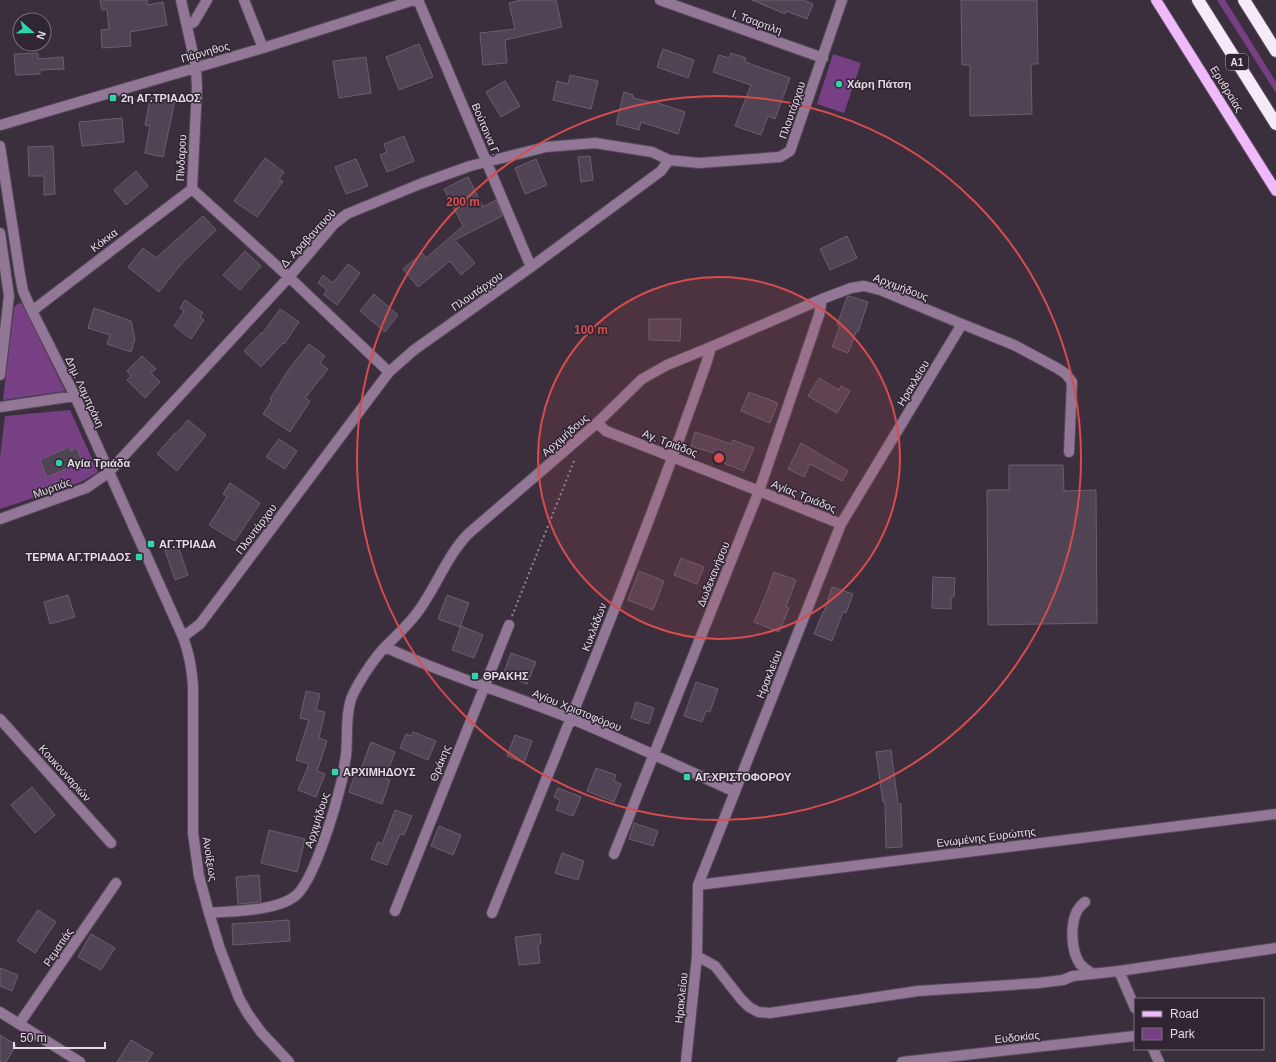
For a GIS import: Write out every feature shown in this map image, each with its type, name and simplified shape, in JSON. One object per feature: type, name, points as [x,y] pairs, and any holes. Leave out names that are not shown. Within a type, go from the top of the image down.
[{"type":"highway","name":"Α1","points":[[1198,0],[1276,124]]},
{"type":"highway","points":[[1244,0],[1276,51]]},
{"type":"main road","name":"Ερυθραίας","points":[[1156,0],[1276,191]]},
{"type":"street","name":"Πίνδαρου","points":[[181,0],[196,67],[197,88],[192,189],[289,277],[388,372]]},
{"type":"street","points":[[187,26],[194,22],[207,0]]},
{"type":"street","points":[[244,0],[263,48]]},
{"type":"street","name":"Πάρνηθος","points":[[0,127],[263,48],[414,0]]},
{"type":"street","name":"Βούτσινα Γ.","points":[[418,0],[531,267]]},
{"type":"street","name":"Ι. Τσαρτιλη","points":[[660,0],[679,3],[823,58]]},
{"type":"street","name":"Πλουτάρχου","points":[[183,637],[200,624],[388,372],[414,350],[531,267],[661,171],[669,160],[699,163],[780,157],[790,151],[842,0]]},
{"type":"street","name":"Δ. Αραβαντινού","points":[[108,473],[289,277],[334,224],[347,214],[420,184],[470,166],[546,147],[595,143],[652,152],[669,160]]},
{"type":"street","name":"Δημ. Λαμπράκη","points":[[0,146],[23,291],[75,396],[108,473],[183,637]]},
{"type":"street","name":"Κόκκα","points":[[32,311],[192,189]]},
{"type":"street","points":[[0,233],[9,296],[0,375]]},
{"type":"street","name":"Αρχιμήδους","points":[[209,914],[265,908],[295,897],[305,884],[314,865],[330,821],[342,779],[347,748],[348,710],[351,698],[374,660],[417,613],[461,542],[479,524],[597,423],[642,379],[667,365],[822,299],[851,288],[864,286],[880,290],[1014,345],[1066,374],[1072,382],[1069,452]]},
{"type":"street","name":"Δωδεκανήσου","points":[[614,854],[759,491],[819,315],[822,299]]},
{"type":"street","name":"Ηρακλείου","points":[[686,1062],[697,956],[698,885],[841,524],[962,324]]},
{"type":"street","name":"Κυκλάδων","points":[[492,913],[571,719],[674,458],[708,361],[711,347]]},
{"type":"street","points":[[0,407],[75,396]]},
{"type":"street","name":"Αγ. Τριάδος","points":[[597,423],[606,432],[759,491]]},
{"type":"street","name":"Μυρτιάς","points":[[0,519],[86,488],[108,473]]},
{"type":"street","name":"Αγίας Τριάδος","points":[[759,491],[841,524]]},
{"type":"street","name":"Θράκης","points":[[395,911],[509,625]]},
{"type":"street","name":"Ανοίξεως","points":[[183,637],[190,659],[193,686],[193,833],[199,876],[209,914],[239,998],[261,1032],[289,1062]]},
{"type":"street","name":"Αγίου Χριστοφόρου","points":[[385,647],[483,687],[571,719],[736,792]]},
{"type":"street","name":"Κουκουναριών","points":[[0,720],[111,843]]},
{"type":"street","name":"Ενωμένης Ευρώπης","points":[[698,885],[1276,814]]},
{"type":"street","name":"Ρεματιάς","points":[[20,1024],[116,883]]},
{"type":"street","points":[[1085,902],[1075,916],[1073,937],[1074,947],[1076,956],[1080,963],[1093,974]]},
{"type":"street","points":[[697,956],[715,966],[749,1007],[758,1012],[770,1013],[918,992],[1063,980],[1073,976],[1119,971],[1276,948]]},
{"type":"street","points":[[1119,971],[1134,1006]]},
{"type":"street","points":[[0,1012],[80,1062]]},
{"type":"street","name":"Ευδοκίας","points":[[902,1062],[1134,1036]]},
{"type":"street","points":[[1153,1050],[1159,1062]]},
{"type":"path","points":[[509,625],[574,461],[568,448]]},
{"type":"green space","points":[[1217,0],[1225,0],[1276,82],[1276,93]]},
{"type":"green space","name":"Χάρη Πάτση","points":[[833,54],[861,63],[844,113],[817,104]]},
{"type":"green space","points":[[19,303],[22,304],[65,391],[3,400],[14,308]]},
{"type":"green space","points":[[70,410],[98,472],[81,482],[0,509],[0,458],[5,416]]},
{"type":"building","points":[[100,0],[147,0],[148,5],[163,2],[167,25],[130,32],[131,46],[102,48],[101,30],[109,29],[107,9],[102,10]]},
{"type":"building","points":[[521,0],[556,0],[562,27],[505,40],[507,63],[483,65],[480,33],[515,29],[509,3]]},
{"type":"building","points":[[752,0],[803,0],[813,4],[807,19],[786,11],[785,14]]},
{"type":"building","points":[[961,0],[1037,0],[1038,64],[1031,64],[1032,114],[970,116],[970,65],[962,65]]},
{"type":"building","points":[[419,44],[433,77],[399,90],[386,57]]},
{"type":"building","points":[[663,49],[694,60],[688,78],[657,67]]},
{"type":"building","points":[[38,53],[38,59],[63,57],[64,69],[40,70],[40,74],[16,75],[14,54]]},
{"type":"building","points":[[731,53],[746,58],[745,62],[790,78],[775,119],[768,116],[761,135],[735,126],[751,85],[713,72],[719,55],[729,58]]},
{"type":"building","points":[[366,57],[371,93],[339,98],[333,61]]},
{"type":"building","points":[[570,75],[598,81],[591,109],[553,100],[557,81],[568,84]]},
{"type":"building","points":[[505,81],[520,106],[501,117],[486,92]]},
{"type":"building","points":[[624,92],[633,95],[633,98],[655,102],[685,112],[678,134],[641,122],[639,130],[616,124]]},
{"type":"building","points":[[151,95],[175,100],[163,157],[145,153],[150,126],[145,125]]},
{"type":"building","points":[[122,118],[124,142],[82,146],[79,122]]},
{"type":"building","points":[[404,136],[414,161],[387,172],[380,155],[387,152],[384,144]]},
{"type":"building","points":[[53,146],[55,194],[44,195],[44,176],[29,176],[28,147]]},
{"type":"building","points":[[590,156],[593,180],[581,182],[578,157]]},
{"type":"building","points":[[265,158],[284,172],[279,179],[283,181],[257,217],[234,201]]},
{"type":"building","points":[[356,159],[368,186],[346,194],[335,167]]},
{"type":"building","points":[[536,159],[547,185],[525,194],[515,168]]},
{"type":"building","points":[[136,171],[148,186],[126,205],[114,190]]},
{"type":"building","points":[[468,177],[483,207],[496,200],[502,216],[455,240],[475,263],[461,275],[450,261],[418,287],[403,269],[422,253],[426,258],[463,226],[444,189]]},
{"type":"building","points":[[203,216],[216,230],[182,263],[159,292],[128,267],[143,248],[156,258]]},
{"type":"building","points":[[847,236],[857,258],[830,270],[820,249]]},
{"type":"building","points":[[245,251],[261,266],[240,290],[223,275]]},
{"type":"building","points":[[348,264],[360,273],[337,305],[324,295],[327,290],[318,283],[323,275],[333,283]]},
{"type":"building","points":[[374,294],[398,315],[385,332],[360,311]]},
{"type":"building","points":[[849,296],[868,302],[858,332],[856,332],[848,353],[832,347],[840,326],[837,325],[847,297]]},
{"type":"building","points":[[185,300],[203,313],[200,317],[204,320],[191,339],[174,326],[184,311],[180,308]]},
{"type":"building","points":[[94,308],[131,321],[135,339],[131,352],[107,344],[110,335],[88,328]]},
{"type":"building","points":[[280,309],[299,322],[284,344],[283,343],[261,367],[244,351],[261,333],[262,334]]},
{"type":"building","points":[[649,319],[681,319],[680,341],[649,340]]},
{"type":"building","points":[[309,344],[325,356],[320,363],[328,369],[305,398],[310,401],[290,432],[263,414],[272,400],[270,399],[289,369]]},
{"type":"building","points":[[142,356],[156,369],[151,373],[160,382],[145,398],[127,380],[131,376],[127,371]]},
{"type":"building","points":[[819,378],[839,390],[841,386],[850,391],[837,413],[808,396]]},
{"type":"building","points":[[749,392],[778,403],[770,423],[741,411]]},
{"type":"building","points":[[188,420],[206,435],[177,471],[157,454]]},
{"type":"building","points":[[695,432],[731,444],[733,440],[754,448],[744,471],[723,463],[726,457],[691,446]]},
{"type":"building","points":[[279,439],[297,451],[285,469],[266,457]]},
{"type":"building","points":[[801,443],[848,471],[842,481],[810,464],[804,477],[788,469]]},
{"type":"building","name":"Αγία Τριάδα","points":[[69,447],[71,451],[77,448],[81,459],[76,461],[77,464],[47,477],[40,460]]},
{"type":"building","points":[[1009,465],[1063,465],[1064,491],[1096,490],[1097,623],[988,625],[987,490],[1009,490]]},
{"type":"building","points":[[230,483],[260,503],[235,541],[209,525],[227,497],[223,494]]},
{"type":"building","points":[[178,546],[188,575],[175,580],[165,550]]},
{"type":"building","points":[[681,558],[704,567],[697,584],[674,575]]},
{"type":"building","points":[[639,571],[664,581],[653,610],[628,600]]},
{"type":"building","points":[[774,572],[796,580],[786,607],[789,608],[779,632],[754,622]]},
{"type":"building","points":[[933,577],[955,578],[954,597],[951,597],[951,609],[932,608]]},
{"type":"building","points":[[832,587],[853,594],[846,613],[843,612],[832,641],[814,634],[824,612]]},
{"type":"building","points":[[68,595],[75,617],[50,624],[44,602]]},
{"type":"building","points":[[447,595],[469,603],[460,627],[438,619]]},
{"type":"building","points":[[461,626],[483,635],[474,658],[452,650]]},
{"type":"building","points":[[511,653],[536,662],[527,684],[503,675]]},
{"type":"building","points":[[696,682],[718,689],[710,712],[706,711],[702,722],[684,716]]},
{"type":"building","points":[[306,691],[320,694],[316,710],[325,712],[319,738],[327,741],[317,771],[325,774],[316,797],[298,790],[309,764],[296,760],[309,720],[300,718]]},
{"type":"building","points":[[636,702],[654,708],[649,724],[631,718]]},
{"type":"building","points":[[413,732],[436,741],[428,760],[400,748],[406,734],[411,736]]},
{"type":"building","points":[[515,735],[532,741],[524,763],[507,756]]},
{"type":"building","points":[[371,742],[395,752],[385,778],[390,780],[382,804],[349,792],[357,768],[361,769]]},
{"type":"building","points":[[891,750],[898,804],[901,804],[902,847],[886,848],[885,802],[883,802],[876,752]]},
{"type":"building","points":[[596,768],[616,775],[614,781],[621,784],[614,802],[587,791]]},
{"type":"building","points":[[32,787],[55,815],[35,833],[11,805]]},
{"type":"building","points":[[558,788],[581,797],[573,816],[556,810],[560,800],[554,797]]},
{"type":"building","points":[[395,810],[412,816],[404,835],[400,834],[387,865],[371,859],[378,842],[382,844]]},
{"type":"building","points":[[634,823],[658,831],[653,846],[629,839]]},
{"type":"building","points":[[439,826],[461,835],[453,855],[431,846]]},
{"type":"building","points":[[269,830],[305,839],[297,872],[261,863]]},
{"type":"building","points":[[562,853],[584,861],[578,880],[555,873]]},
{"type":"building","points":[[259,875],[261,902],[238,904],[236,877]]},
{"type":"building","points":[[38,910],[56,922],[35,953],[17,941]]},
{"type":"building","points":[[289,920],[290,941],[233,945],[232,924]]},
{"type":"building","points":[[91,934],[115,948],[101,970],[78,957]]},
{"type":"building","points":[[540,934],[541,944],[538,944],[540,963],[519,965],[515,937]]},
{"type":"building","points":[[0,968],[18,975],[12,991],[0,986]]},
{"type":"building","points":[[0,1035],[16,1045],[6,1062],[0,1062]]},
{"type":"building","points":[[131,1040],[153,1053],[147,1062],[117,1062]]},
{"type":"place","name":"Χάρη Πάτση","points":[[839,84]]},
{"type":"place","name":"2η ΑΓ.ΤΡΙΑΔΟΣ","points":[[113,98]]},
{"type":"place","name":"Αγία Τριάδα","points":[[59,463]]},
{"type":"place","name":"ΑΓ.ΤΡΙΑΔΑ","points":[[151,544]]},
{"type":"place","name":"ΤΕΡΜΑ ΑΓ.ΤΡΙΑΔΟΣ","points":[[139,557]]},
{"type":"place","name":"ΘΡΑΚΗΣ","points":[[475,676]]},
{"type":"place","name":"ΑΡΧΙΜΗΔΟΥΣ","points":[[335,772]]},
{"type":"place","name":"ΑΓ.ΧΡΙΣΤΟΦΟΡΟΥ","points":[[687,777]]}]
